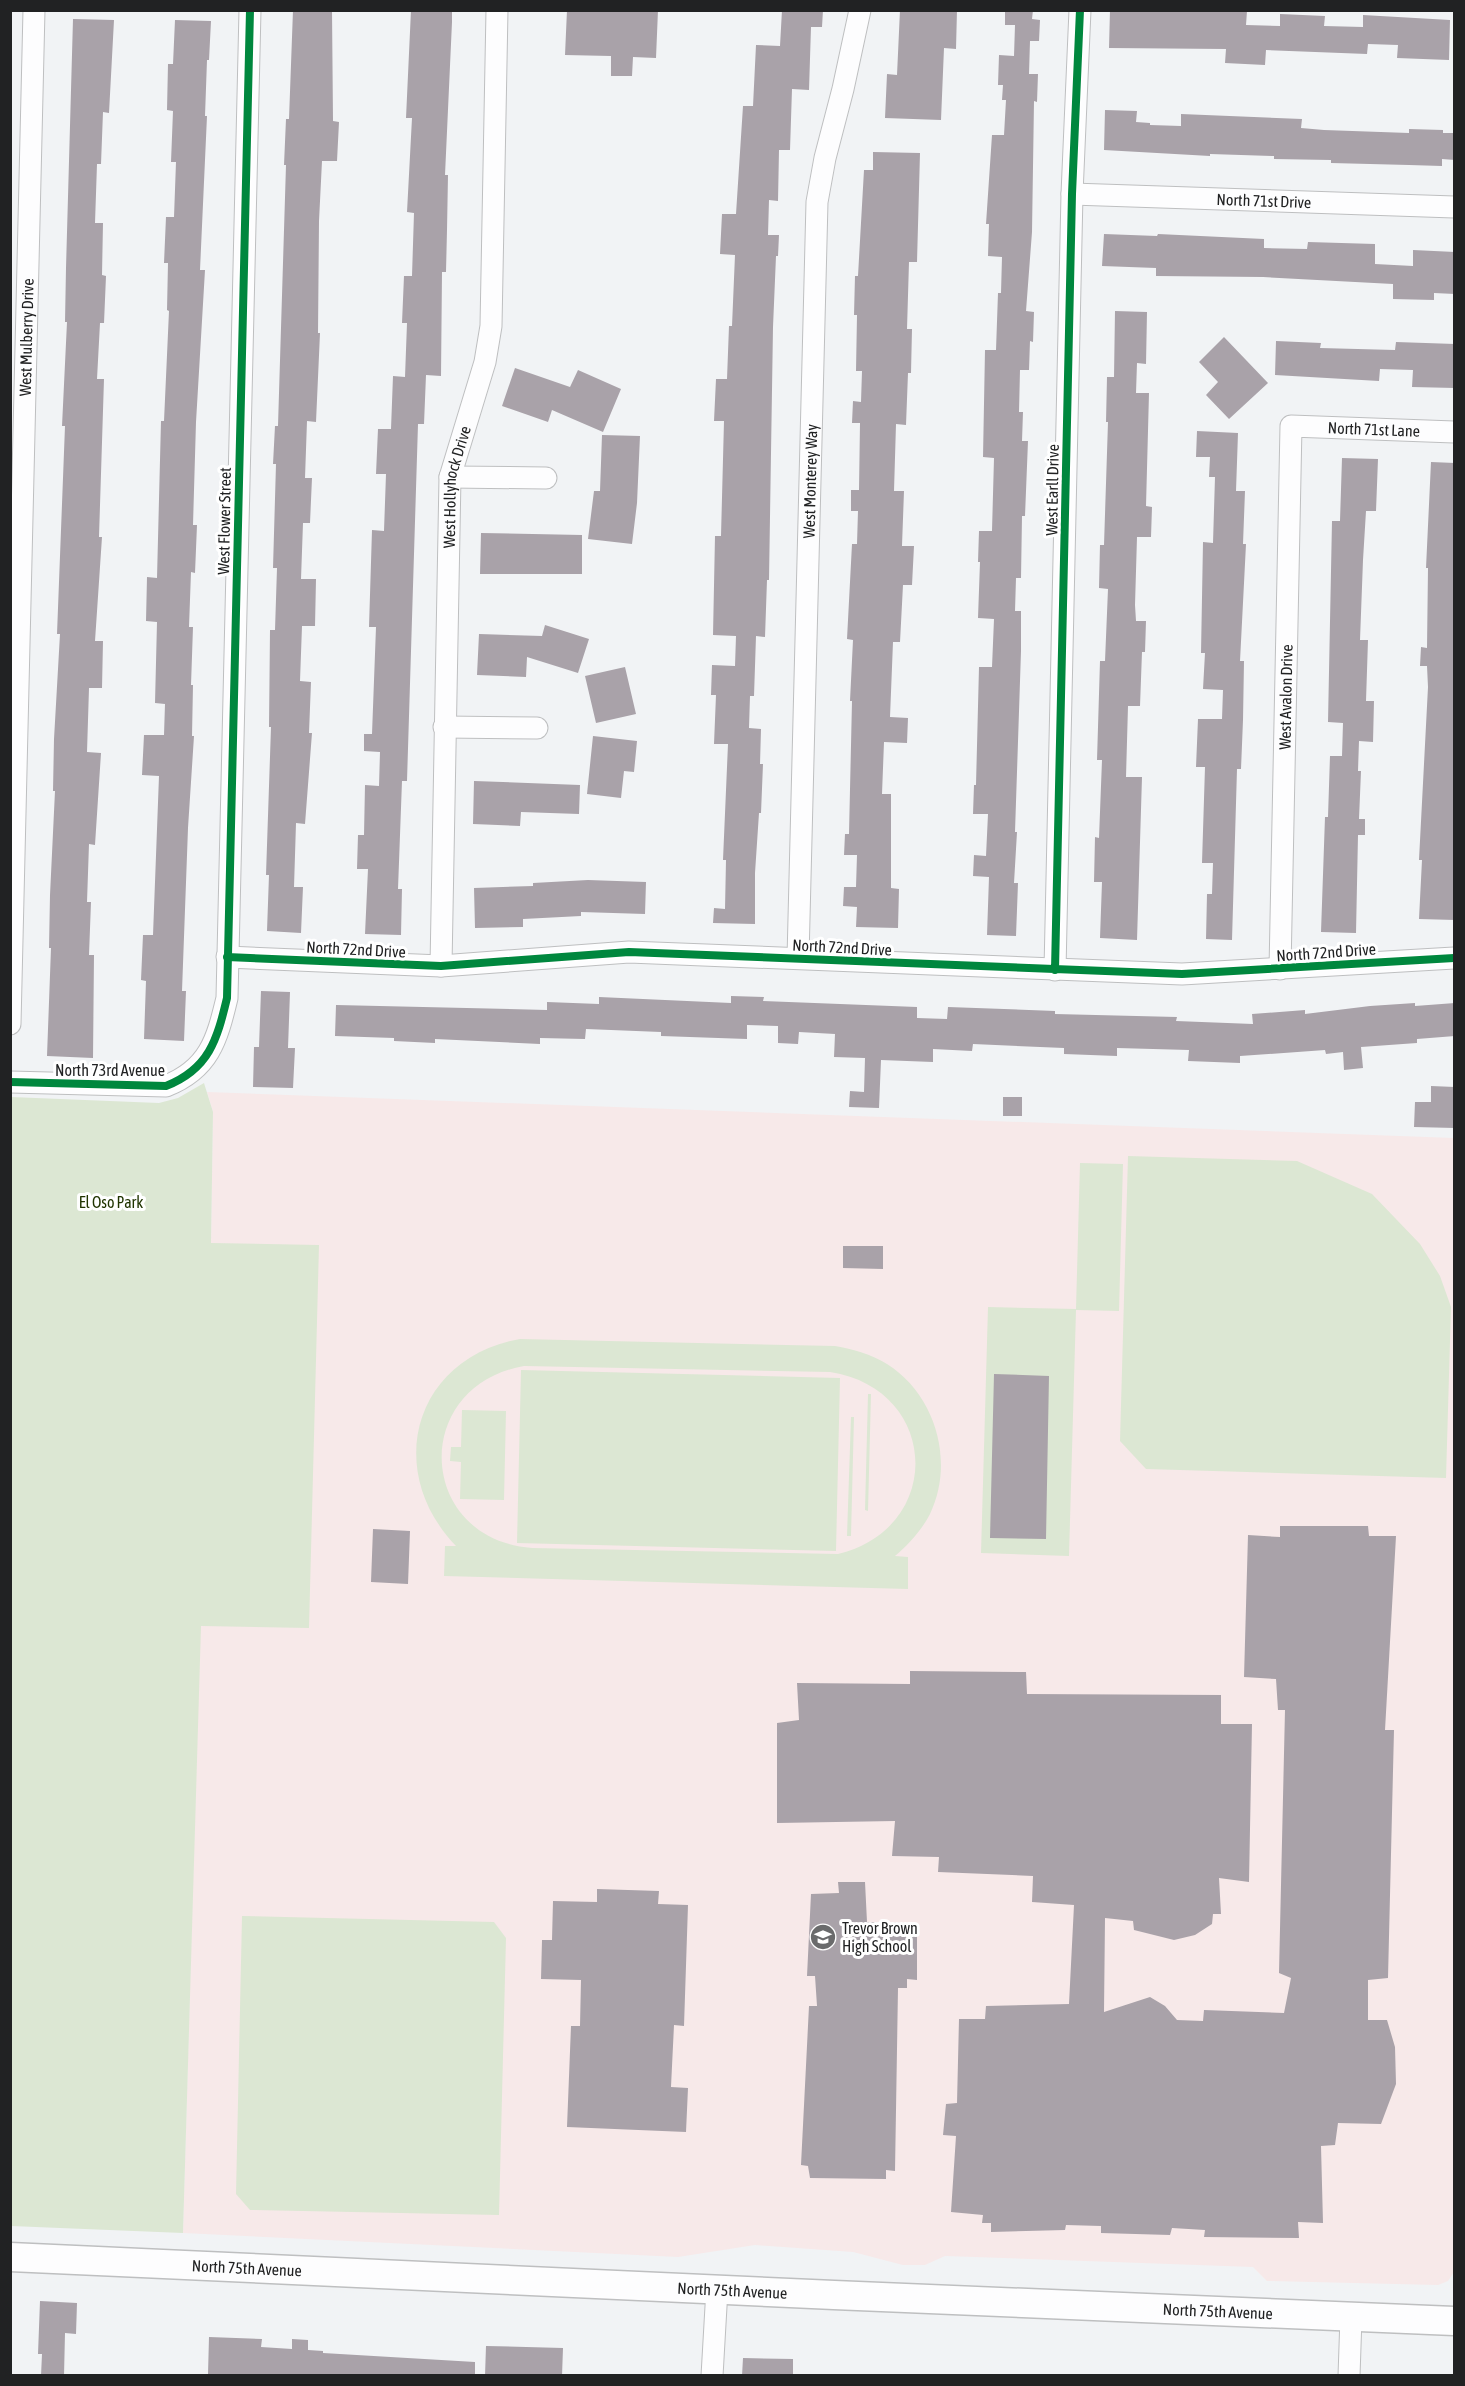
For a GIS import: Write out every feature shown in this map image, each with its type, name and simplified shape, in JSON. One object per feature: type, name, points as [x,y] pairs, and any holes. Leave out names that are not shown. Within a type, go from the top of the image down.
[{"type":"main road","name":"North 75th Avenue","points":[[10,2257],[1455,2321]]},
{"type":"street","name":"West Mulberry Drive","points":[[10,1024],[34,10]]},
{"type":"street","name":"West Flower Street","points":[[219,1032],[227,998],[250,10]]},
{"type":"street","name":"West Hollyhock Drive","points":[[441,966],[450,477],[485,362],[491,326],[497,10]]},
{"type":"street","name":"West Monterey Way","points":[[798,958],[817,202],[825,158],[861,10]]},
{"type":"street","name":"West Earll Drive","points":[[1055,970],[1072,194],[1080,10]]},
{"type":"street","name":"North 71st Drive","points":[[1072,194],[1455,207]]},
{"type":"street","name":"North 71st Lane","points":[[1291,426],[1455,432]]},
{"type":"street","name":"West Avalon Drive","points":[[1280,969],[1291,426]]},
{"type":"street","points":[[450,477],[546,478]]},
{"type":"street","points":[[444,727],[537,728]]},
{"type":"street","name":"North 72nd Drive","points":[[227,957],[441,966],[629,952],[1182,974],[1455,958]]},
{"type":"street","name":"North 73rd Avenue","points":[[10,1082],[166,1086],[182,1080],[199,1067],[219,1032]]},
{"type":"street","points":[[712,2376],[717,2289]]},
{"type":"street","points":[[1349,2376],[1351,2317]]},
{"type":"shaded area","name":"Trevor Brown High School","points":[[207,1092],[1454,1138],[1454,2272],[1448,2281],[1438,2285],[1267,2281],[1253,2267],[945,2256],[925,2265],[903,2265],[853,2252],[755,2245],[678,2257],[183,2233],[211,1243],[213,1112]]},
{"type":"green space","name":"El Oso Park","points":[[204,1083],[213,1112],[211,1243],[319,1245],[309,1628],[201,1626],[183,2233],[11,2226],[11,1097],[159,1103],[178,1098]]},
{"type":"green space","points":[[1128,1156],[1297,1161],[1372,1194],[1420,1244],[1440,1276],[1451,1307],[1446,1478],[1146,1469],[1120,1441]]},
{"type":"green space","points":[[1080,1163],[1123,1164],[1119,1311],[1076,1310],[1069,1556],[981,1553],[988,1307],[1076,1309]]},
{"type":"green space","points":[[520,1339],[835,1346],[862,1352],[881,1360],[904,1377],[918,1393],[929,1411],[940,1452],[941,1473],[930,1514],[914,1537],[895,1556],[908,1557],[908,1589],[444,1576],[445,1546],[456,1546],[433,1516],[420,1484],[416,1452],[421,1421],[434,1393],[455,1369],[484,1350]],"holes":[[[524,1366],[830,1372],[866,1384],[893,1404],[909,1430],[915,1460],[911,1489],[897,1517],[873,1539],[838,1554],[532,1548],[494,1538],[466,1519],[448,1492],[442,1461],[446,1430],[461,1402],[487,1379]]]},
{"type":"green space","points":[[521,1370],[840,1378],[836,1551],[517,1543]]},
{"type":"green space","points":[[868,1394],[871,1394],[868,1511],[865,1510]]},
{"type":"green space","points":[[462,1410],[506,1411],[504,1500],[460,1499],[461,1462],[450,1461],[451,1447],[461,1447]]},
{"type":"green space","points":[[851,1417],[854,1417],[851,1536],[847,1536]]},
{"type":"green space","points":[[242,1916],[494,1922],[506,1938],[499,2215],[250,2210],[236,2194]]},
{"type":"building","points":[[293,10],[332,10],[333,121],[339,122],[337,161],[322,161],[319,221],[318,333],[320,333],[316,422],[307,421],[305,478],[312,478],[310,523],[303,523],[301,579],[316,579],[315,626],[302,626],[300,681],[311,682],[309,733],[312,733],[305,824],[296,823],[294,887],[303,887],[301,933],[267,931],[269,875],[266,875],[271,727],[269,727],[270,630],[275,630],[277,568],[273,568],[276,464],[273,464],[275,426],[278,426],[286,165],[284,165],[286,119],[289,119]]},
{"type":"building","points":[[411,10],[452,10],[445,175],[448,175],[446,272],[442,272],[441,376],[426,375],[424,424],[418,424],[407,781],[402,781],[398,889],[402,889],[401,935],[365,934],[368,869],[357,869],[358,835],[364,835],[365,785],[379,786],[380,752],[364,751],[364,734],[372,734],[376,627],[369,627],[372,530],[384,531],[386,474],[376,474],[378,429],[391,429],[393,376],[405,377],[407,323],[402,323],[404,276],[412,276],[414,213],[407,212],[412,118],[406,118]]},
{"type":"building","points":[[567,10],[658,10],[656,58],[633,57],[632,76],[611,76],[611,56],[565,55]]},
{"type":"building","points":[[782,10],[823,10],[822,27],[811,27],[809,90],[792,89],[790,150],[779,150],[778,201],[769,200],[768,235],[779,235],[773,327],[769,580],[767,580],[765,637],[756,636],[754,696],[750,696],[749,728],[761,729],[760,764],[763,764],[755,873],[755,924],[713,923],[714,908],[725,909],[726,860],[723,860],[728,744],[714,744],[716,695],[711,695],[712,665],[735,666],[736,636],[713,635],[715,536],[721,536],[724,421],[714,421],[716,379],[727,379],[735,255],[720,254],[722,214],[736,214],[743,106],[753,106],[756,45],[780,46]]},
{"type":"building","points":[[900,10],[957,10],[956,49],[944,48],[941,120],[885,118],[887,74],[897,75]]},
{"type":"building","points":[[1005,10],[1033,10],[1032,19],[1040,20],[1039,41],[1030,41],[1029,74],[1038,74],[1037,102],[1034,101],[1032,232],[1026,311],[1034,312],[1033,342],[1030,341],[1029,370],[1020,370],[1019,412],[1023,412],[1022,441],[1028,441],[1025,516],[1022,516],[1021,578],[1016,578],[1015,611],[1021,611],[1014,883],[1018,883],[1016,936],[987,935],[989,877],[973,876],[974,855],[986,856],[988,814],[973,814],[974,785],[976,785],[979,667],[992,667],[994,619],[978,618],[980,562],[978,562],[979,531],[992,531],[994,458],[983,457],[985,350],[996,350],[1002,257],[988,256],[989,224],[986,224],[992,135],[1004,135],[1006,100],[1002,100],[1003,85],[998,85],[999,55],[1014,56],[1015,25],[1005,25]]},
{"type":"building","points":[[1110,10],[1247,11],[1246,25],[1280,26],[1280,14],[1325,16],[1324,26],[1363,27],[1363,15],[1450,20],[1449,60],[1397,58],[1398,45],[1368,44],[1367,54],[1266,50],[1265,65],[1225,63],[1226,49],[1109,48]]},
{"type":"building","points":[[73,19],[114,20],[109,113],[103,112],[101,164],[97,164],[95,223],[103,223],[102,275],[106,276],[104,323],[100,323],[97,379],[104,379],[99,537],[102,537],[95,641],[103,641],[102,688],[89,688],[87,752],[101,753],[95,845],[89,844],[87,902],[91,902],[89,955],[94,955],[93,1058],[47,1056],[51,948],[49,948],[50,895],[55,791],[53,791],[54,739],[60,634],[57,634],[65,426],[62,426],[67,322],[65,322],[66,268]]},
{"type":"building","points":[[175,20],[211,21],[209,60],[207,60],[205,116],[207,116],[200,270],[205,270],[196,422],[193,525],[197,525],[195,573],[191,572],[189,627],[193,627],[191,685],[193,685],[192,736],[194,736],[182,991],[186,991],[184,1041],[144,1039],[146,981],[141,980],[143,935],[153,935],[159,776],[142,775],[144,735],[164,735],[165,704],[155,703],[157,622],[146,621],[147,577],[157,578],[161,421],[164,421],[169,311],[167,310],[168,263],[164,263],[166,217],[174,217],[176,162],[171,162],[173,111],[167,110],[168,64],[173,64]]},
{"type":"building","points":[[1105,110],[1137,111],[1136,122],[1150,123],[1150,125],[1181,126],[1181,114],[1302,119],[1301,128],[1324,130],[1409,133],[1409,129],[1443,130],[1443,133],[1455,133],[1455,160],[1442,159],[1442,166],[1331,163],[1331,160],[1274,159],[1274,156],[1210,154],[1210,156],[1104,150]]},
{"type":"building","points":[[873,152],[920,153],[917,262],[909,262],[907,329],[912,329],[911,373],[908,373],[906,425],[896,424],[894,491],[904,491],[902,546],[914,546],[912,585],[903,585],[900,642],[893,642],[890,717],[908,718],[907,743],[884,742],[882,794],[891,794],[891,888],[899,889],[898,928],[856,927],[857,907],[843,906],[844,887],[856,887],[857,855],[844,855],[845,834],[849,834],[853,640],[847,639],[852,544],[857,544],[858,511],[851,511],[851,490],[859,490],[860,423],[852,423],[853,401],[861,402],[862,371],[856,371],[855,276],[858,276],[864,170],[873,170]]},
{"type":"building","points":[[1104,234],[1264,239],[1264,248],[1307,249],[1308,242],[1375,244],[1375,264],[1413,266],[1413,250],[1455,252],[1455,294],[1434,293],[1434,300],[1393,299],[1393,284],[1263,277],[1156,276],[1156,268],[1102,266]]},
{"type":"building","points":[[1115,311],[1147,312],[1146,364],[1137,363],[1136,393],[1149,393],[1146,506],[1152,507],[1151,537],[1137,537],[1136,621],[1146,621],[1145,652],[1142,652],[1140,706],[1128,706],[1126,777],[1142,777],[1137,940],[1100,938],[1102,882],[1094,882],[1095,837],[1099,838],[1102,760],[1097,760],[1100,661],[1105,661],[1108,589],[1099,588],[1100,545],[1104,545],[1108,422],[1106,422],[1107,377],[1114,377]]},
{"type":"building","points":[[1224,337],[1268,383],[1229,419],[1206,395],[1218,382],[1199,362]]},
{"type":"building","points":[[1276,341],[1321,343],[1320,348],[1395,350],[1396,342],[1455,344],[1455,388],[1412,387],[1413,370],[1380,369],[1379,381],[1275,375]]},
{"type":"building","points":[[515,368],[570,387],[578,370],[621,389],[603,432],[552,410],[548,422],[502,406]]},
{"type":"building","points":[[1197,431],[1238,433],[1236,491],[1245,491],[1243,544],[1246,544],[1240,661],[1244,661],[1243,720],[1241,769],[1237,769],[1232,940],[1206,939],[1207,894],[1212,894],[1213,863],[1202,863],[1205,767],[1196,767],[1198,719],[1222,719],[1223,690],[1203,689],[1205,653],[1201,653],[1203,542],[1213,543],[1215,477],[1209,477],[1210,457],[1196,457]]},
{"type":"building","points":[[602,435],[640,436],[637,503],[632,544],[588,539],[594,491],[600,491]]},
{"type":"building","points":[[1342,458],[1378,459],[1376,511],[1366,511],[1363,560],[1360,640],[1368,640],[1366,701],[1374,701],[1373,742],[1359,741],[1358,771],[1361,771],[1359,819],[1365,819],[1365,835],[1358,835],[1356,933],[1321,932],[1325,817],[1328,817],[1330,756],[1342,756],[1343,723],[1328,722],[1332,521],[1340,521]]},
{"type":"building","points":[[1431,462],[1455,463],[1455,920],[1419,919],[1422,860],[1419,860],[1428,687],[1427,666],[1420,666],[1421,647],[1427,648],[1428,568],[1426,568]]},
{"type":"building","points":[[481,533],[582,535],[582,574],[480,574]]},
{"type":"building","points":[[545,625],[589,639],[578,673],[527,657],[526,677],[477,675],[479,634],[542,636]]},
{"type":"building","points":[[625,667],[636,714],[596,723],[585,676]]},
{"type":"building","points":[[593,736],[637,741],[634,772],[624,771],[621,798],[587,794]]},
{"type":"building","points":[[474,781],[580,785],[579,814],[521,812],[520,826],[473,824]]},
{"type":"building","points":[[588,880],[646,882],[645,914],[581,912],[581,916],[523,919],[523,927],[475,928],[474,888],[533,886],[533,883]]},
{"type":"building","points":[[261,991],[290,992],[288,1048],[295,1048],[293,1088],[253,1087],[254,1047],[259,1047]]},
{"type":"building","points":[[731,996],[764,997],[763,1001],[917,1007],[917,1018],[947,1019],[948,1007],[1055,1011],[1055,1014],[1177,1017],[1176,1021],[1253,1024],[1252,1014],[1305,1010],[1305,1014],[1370,1006],[1455,1003],[1455,1036],[1417,1039],[1417,1043],[1361,1047],[1363,1068],[1344,1070],[1343,1052],[1326,1054],[1325,1050],[1240,1056],[1240,1063],[1188,1061],[1189,1050],[1117,1048],[1117,1056],[1064,1054],[1064,1048],[973,1044],[972,1051],[933,1049],[933,1062],[881,1060],[879,1108],[849,1107],[850,1091],[864,1092],[865,1058],[834,1057],[835,1034],[799,1032],[798,1044],[778,1043],[778,1026],[747,1025],[747,1039],[661,1036],[661,1032],[586,1029],[585,1039],[540,1038],[540,1044],[435,1039],[435,1043],[394,1041],[394,1038],[335,1036],[336,1005],[547,1010],[547,1002],[599,1004],[599,997],[731,1003]]},
{"type":"building","points":[[1431,1086],[1455,1087],[1455,1128],[1414,1127],[1415,1102],[1431,1102]]},
{"type":"building","points":[[1003,1097],[1022,1097],[1022,1116],[1003,1116]]},
{"type":"building","points":[[843,1246],[883,1246],[883,1269],[843,1268]]},
{"type":"building","points":[[994,1374],[1049,1376],[1046,1539],[990,1538]]},
{"type":"building","points":[[1280,1526],[1368,1526],[1369,1536],[1396,1536],[1385,1730],[1394,1730],[1388,1978],[1368,1980],[1368,2020],[1387,2020],[1395,2047],[1396,2084],[1381,2124],[1338,2123],[1335,2145],[1321,2146],[1323,2223],[1298,2222],[1299,2238],[1204,2237],[1205,2230],[1172,2228],[1170,2235],[1101,2233],[1101,2226],[1066,2225],[1065,2230],[991,2232],[991,2223],[982,2223],[983,2215],[951,2212],[956,2136],[943,2135],[946,2104],[957,2103],[959,2019],[985,2019],[986,2006],[1069,2004],[1074,1905],[1032,1902],[1033,1876],[938,1872],[939,1857],[892,1856],[895,1821],[777,1823],[777,1723],[799,1720],[797,1683],[910,1684],[910,1671],[1026,1672],[1027,1694],[1221,1695],[1221,1724],[1252,1724],[1249,1882],[1219,1878],[1221,1914],[1213,1914],[1212,1924],[1195,1935],[1174,1940],[1134,1930],[1133,1921],[1105,1918],[1104,2012],[1150,1997],[1165,2006],[1177,2020],[1203,2021],[1204,2010],[1284,2013],[1291,1978],[1279,1973],[1285,1710],[1278,1710],[1276,1679],[1244,1677],[1248,1535],[1280,1537]]},
{"type":"building","points":[[373,1529],[410,1531],[408,1584],[371,1582]]},
{"type":"building","points":[[838,1882],[865,1882],[867,1922],[908,1923],[909,1930],[917,1930],[917,1980],[907,1979],[907,1988],[898,1988],[895,2171],[886,2170],[886,2179],[810,2178],[808,2166],[801,2165],[809,2006],[817,2006],[815,1976],[807,1976],[811,1894],[839,1893]]},
{"type":"building","points":[[597,1889],[659,1891],[658,1904],[688,1905],[684,2026],[674,2025],[671,2087],[688,2088],[686,2132],[567,2127],[571,2026],[580,2026],[581,1980],[541,1979],[542,1940],[552,1940],[553,1901],[597,1902]]},
{"type":"building","points":[[40,2301],[77,2303],[76,2334],[65,2333],[64,2376],[41,2376],[42,2354],[38,2354]]},
{"type":"building","points":[[209,2337],[262,2339],[261,2347],[292,2349],[292,2339],[308,2340],[308,2350],[323,2351],[323,2353],[475,2362],[475,2376],[208,2374]]},
{"type":"building","points":[[486,2346],[563,2348],[562,2376],[485,2376]]},
{"type":"building","points":[[743,2358],[793,2359],[793,2376],[742,2376]]},
{"type":"cycle path","points":[[10,1082],[166,1086],[181,1079],[202,1062],[215,1040],[227,998],[250,10]]},
{"type":"cycle path","points":[[1055,970],[1072,194],[1080,10]]},
{"type":"cycle path","points":[[227,957],[441,966],[629,952],[1182,974],[1454,958]]},
{"type":"place","name":"Trevor Brown High School","points":[[823,1937]]}]
